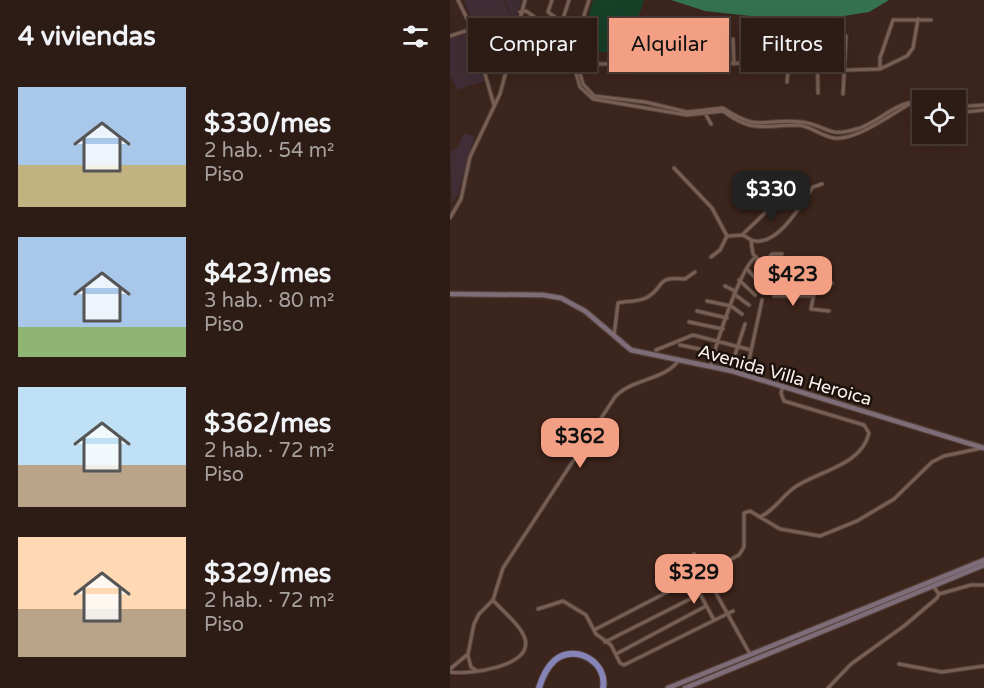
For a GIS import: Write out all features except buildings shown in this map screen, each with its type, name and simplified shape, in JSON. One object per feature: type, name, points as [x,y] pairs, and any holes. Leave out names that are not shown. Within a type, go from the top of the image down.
[{"type":"highway","points":[[539,688],[543,675],[556,659],[567,654],[588,657],[597,665],[602,673],[603,688]]},
{"type":"main road","name":"Avenida Villa Heroica","points":[[450,294],[556,296],[585,311],[631,350],[711,366],[783,386],[983,448]]},
{"type":"main road","points":[[668,688],[984,560]]},
{"type":"main road","points":[[685,688],[984,565]]},
{"type":"street","points":[[458,0],[468,21]]},
{"type":"street","points":[[450,218],[461,199],[470,157],[495,107],[525,0]]},
{"type":"street","points":[[552,0],[548,12],[557,18]]},
{"type":"street","points":[[564,18],[570,0]]},
{"type":"street","points":[[583,18],[588,0]]},
{"type":"street","points":[[521,11],[532,13],[540,18]]},
{"type":"street","points":[[521,11],[526,11],[566,39],[580,87],[593,99],[687,115],[723,111],[741,125],[760,128],[802,126],[834,138],[863,131],[912,104]]},
{"type":"street","points":[[846,36],[844,71],[880,69],[907,56],[913,48],[918,19]]},
{"type":"street","points":[[880,69],[880,58],[893,20],[931,20]]},
{"type":"street","points":[[450,36],[468,30]]},
{"type":"street","points":[[733,39],[734,64]]},
{"type":"street","points":[[729,64],[741,64]]},
{"type":"street","points":[[485,72],[495,107]]},
{"type":"street","points":[[579,72],[583,84],[594,96],[645,102],[687,112],[723,108],[743,121],[759,124],[803,122],[834,134],[861,127],[912,101]]},
{"type":"street","points":[[788,82],[789,72]]},
{"type":"street","points":[[817,72],[818,93]]},
{"type":"street","points":[[843,94],[844,72]]},
{"type":"street","points":[[966,106],[984,105]]},
{"type":"street","points":[[966,112],[984,110]]},
{"type":"street","points":[[705,113],[711,124]]},
{"type":"street","points":[[674,168],[712,208],[728,236]]},
{"type":"street","points":[[728,236],[742,235],[752,240],[764,240],[777,232],[803,206],[813,187],[822,184]]},
{"type":"street","points":[[742,235],[766,212],[772,190]]},
{"type":"street","points":[[711,257],[720,250],[728,236]]},
{"type":"street","points":[[752,240],[751,249],[761,265],[780,282],[832,283]]},
{"type":"street","points":[[772,262],[769,258],[772,254],[783,254]]},
{"type":"street","points":[[711,366],[734,293],[750,261],[756,257]]},
{"type":"street","points":[[761,265],[768,260],[787,272]]},
{"type":"street","points":[[747,269],[765,289]]},
{"type":"street","points":[[614,336],[616,305],[645,298],[664,280],[672,277],[688,278],[694,272]]},
{"type":"street","points":[[740,280],[755,295]]},
{"type":"street","points":[[816,283],[811,309],[829,311]]},
{"type":"street","points":[[725,286],[749,305]]},
{"type":"street","points":[[774,296],[813,296]]},
{"type":"street","points":[[747,365],[762,300]]},
{"type":"street","points":[[707,301],[731,306],[742,314]]},
{"type":"street","points":[[697,311],[727,318]]},
{"type":"street","points":[[689,322],[723,329]]},
{"type":"street","points":[[733,361],[745,324]]},
{"type":"street","points":[[656,350],[693,336],[751,350]]},
{"type":"street","points":[[681,345],[714,352]]},
{"type":"street","points":[[477,671],[468,661],[474,624],[479,614],[493,600],[502,568],[615,397],[632,383],[655,376],[679,360]]},
{"type":"street","points":[[759,517],[766,516],[780,498],[802,482],[857,455],[869,433],[864,425],[784,401],[781,393],[783,386]]},
{"type":"street","points":[[594,630],[693,581],[739,555],[744,547],[744,513],[750,511],[780,530],[820,536],[894,499],[932,462],[944,456],[983,448]]},
{"type":"street","points":[[694,554],[730,612],[750,654]]},
{"type":"street","points":[[693,581],[714,621]]},
{"type":"street","points":[[932,585],[939,594]]},
{"type":"street","points":[[828,688],[839,674],[904,626],[939,594],[971,585],[984,585]]},
{"type":"street","points":[[604,642],[700,594]]},
{"type":"street","points":[[450,671],[477,671],[511,663],[520,659],[525,651],[526,642],[523,634],[493,600]]},
{"type":"street","points":[[538,609],[562,601],[583,612],[594,630],[604,642],[611,645],[624,665],[730,612]]},
{"type":"street","points":[[616,654],[706,606]]},
{"type":"street","points":[[450,671],[468,654]]},
{"type":"street","points":[[898,664],[939,672],[984,666]]},
{"type":"shaded area","points":[[464,0],[503,0],[511,18],[471,18]]},
{"type":"shaded area","points":[[504,0],[521,0],[517,18],[512,18]]},
{"type":"shaded area","points":[[468,34],[468,72],[481,72],[484,81],[457,90],[450,74],[450,39]]},
{"type":"shaded area","points":[[464,133],[475,136],[458,194],[452,203],[450,152],[458,147]]},
{"type":"green space","points":[[593,0],[644,0],[638,18],[609,18],[609,53],[597,51],[597,18],[588,18]]},
{"type":"green space","points":[[671,0],[889,0],[869,12],[831,18],[769,18],[705,11]]}]
